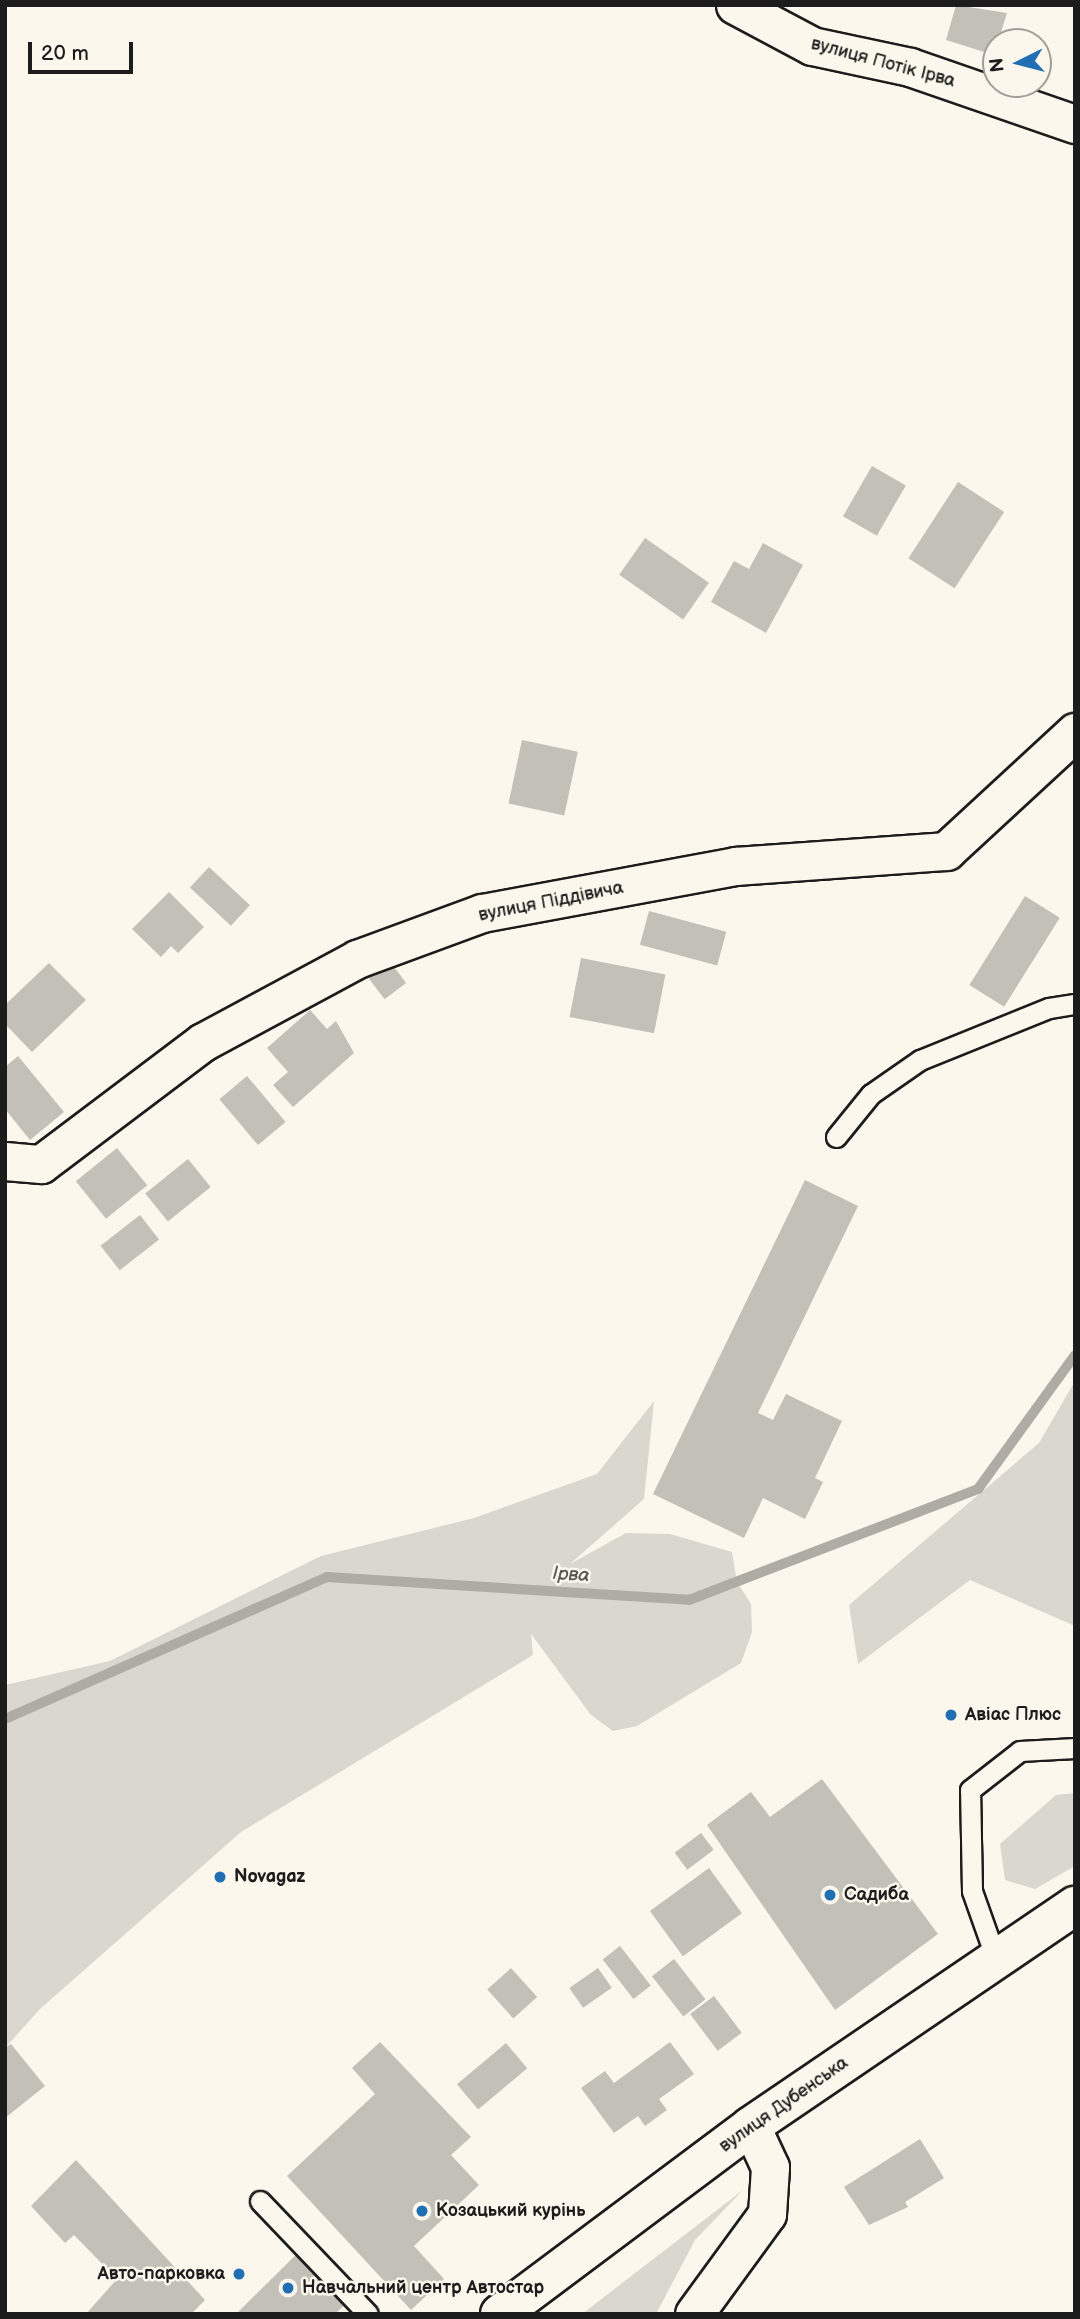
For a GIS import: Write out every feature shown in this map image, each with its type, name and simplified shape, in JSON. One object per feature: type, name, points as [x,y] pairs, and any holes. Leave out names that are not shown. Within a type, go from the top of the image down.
[{"type":"main road","name":"вулиця Дубенська","points":[[500,2314],[751,2126],[995,1956],[1075,1906]]},
{"type":"street","name":"вулиця Потік Ірва","points":[[735,5],[812,46],[910,67],[1075,124]]},
{"type":"street","name":"вулиця Піддівича","points":[[5,1161],[41,1164],[203,1042],[357,959],[482,913],[736,866],[946,851],[1075,732]]},
{"type":"street","points":[[694,2314],[767,2214],[770,2167],[751,2126]]},
{"type":"lane","points":[[836,1137],[872,1094],[920,1060],[1049,1008],[1075,1004]]},
{"type":"lane","points":[[995,1956],[972,1891],[970,1790],[1020,1751],[1075,1748]]},
{"type":"lane","points":[[260,2201],[368,2314]]},
{"type":"shaded area","points":[[1075,1381],[1075,1626],[970,1580],[858,1664],[849,1605],[1039,1443]]},
{"type":"shaded area","points":[[654,1401],[644,1499],[570,1564],[626,1533],[670,1534],[732,1552],[737,1582],[751,1604],[752,1632],[741,1663],[637,1726],[613,1731],[591,1715],[531,1634],[533,1655],[241,1832],[40,2009],[5,2048],[5,1685],[110,1661],[321,1556],[474,1518],[597,1474]]},
{"type":"shaded area","points":[[1075,1793],[1075,1866],[1035,1889],[1005,1880],[1000,1844],[1056,1795]]},
{"type":"shaded area","points":[[743,2190],[695,2240],[656,2314],[582,2314]]},
{"type":"building","points":[[956,5],[1007,13],[1002,28],[982,28],[982,51],[946,40]]},
{"type":"building","points":[[872,466],[906,486],[877,536],[843,516]]},
{"type":"building","points":[[958,482],[1004,512],[955,588],[908,558]]},
{"type":"building","points":[[645,538],[709,583],[683,620],[619,575]]},
{"type":"building","points":[[763,543],[803,565],[766,633],[711,602],[734,561],[749,569]]},
{"type":"building","points":[[522,740],[578,752],[564,815],[508,804]]},
{"type":"building","points":[[209,867],[250,905],[231,926],[190,887]]},
{"type":"building","points":[[169,892],[204,927],[178,953],[171,946],[161,957],[132,929]]},
{"type":"building","points":[[1025,896],[1060,918],[1004,1007],[969,985]]},
{"type":"building","points":[[649,911],[726,932],[717,966],[640,945]]},
{"type":"building","points":[[385,955],[406,983],[385,999],[363,971]]},
{"type":"building","points":[[581,958],[665,974],[654,1033],[570,1017]]},
{"type":"building","points":[[49,963],[86,1000],[32,1052],[5,1024],[5,1005]]},
{"type":"building","points":[[310,1010],[327,1029],[336,1021],[354,1053],[293,1107],[273,1085],[288,1072],[267,1048]]},
{"type":"building","points":[[18,1056],[64,1112],[30,1140],[5,1109],[5,1067]]},
{"type":"building","points":[[247,1076],[286,1122],[258,1145],[219,1099]]},
{"type":"building","points":[[117,1148],[147,1185],[106,1219],[76,1181]]},
{"type":"building","points":[[188,1159],[211,1187],[168,1222],[145,1194]]},
{"type":"building","points":[[805,1180],[858,1206],[758,1413],[773,1420],[786,1394],[842,1421],[815,1478],[823,1482],[805,1519],[763,1498],[744,1538],[653,1494]]},
{"type":"building","points":[[140,1215],[159,1239],[120,1270],[101,1246]]},
{"type":"building","name":"Садиба","points":[[822,1779],[938,1934],[835,2010],[707,1825],[751,1792],[770,1817]]},
{"type":"building","points":[[701,1833],[714,1850],[687,1870],[675,1853]]},
{"type":"building","points":[[709,1868],[742,1913],[683,1956],[650,1911]]},
{"type":"building","points":[[620,1946],[651,1985],[633,1999],[603,1960]]},
{"type":"building","points":[[674,1959],[705,1999],[683,2016],[652,1976]]},
{"type":"building","points":[[511,1968],[537,1997],[513,2018],[487,1989]]},
{"type":"building","points":[[598,1968],[612,1988],[583,2008],[569,1988]]},
{"type":"building","points":[[714,1996],[742,2033],[718,2051],[690,2014]]},
{"type":"building","points":[[380,2042],[471,2137],[451,2155],[479,2185],[414,2246],[444,2279],[411,2310],[287,2176],[375,2094],[352,2068]]},
{"type":"building","points":[[670,2042],[694,2074],[659,2099],[667,2110],[645,2126],[638,2116],[614,2133],[581,2088],[605,2071],[614,2083]]},
{"type":"building","points":[[506,2043],[527,2068],[478,2109],[457,2084]]},
{"type":"building","points":[[11,2044],[45,2086],[5,2118],[5,2048]]},
{"type":"building","points":[[920,2139],[944,2178],[905,2202],[908,2207],[869,2225],[844,2187]]},
{"type":"building","points":[[76,2160],[205,2300],[191,2314],[86,2314],[117,2279],[74,2235],[65,2243],[31,2206]]},
{"type":"building","points":[[311,2240],[360,2290],[335,2314],[236,2314]]},
{"type":"waterway","name":"Ірва","points":[[5,1719],[327,1577],[689,1600],[978,1489],[1075,1355]]},
{"type":"place","name":"Авіас Плюс","points":[[951,1715]]},
{"type":"place","name":"Novagaz","points":[[220,1877]]},
{"type":"place","name":"Садиба","points":[[830,1895]]},
{"type":"place","name":"Козацький курінь","points":[[422,2211]]},
{"type":"place","name":"Авто-парковка","points":[[239,2274]]},
{"type":"place","name":"Навчальний центр Автостар","points":[[288,2288]]}]
